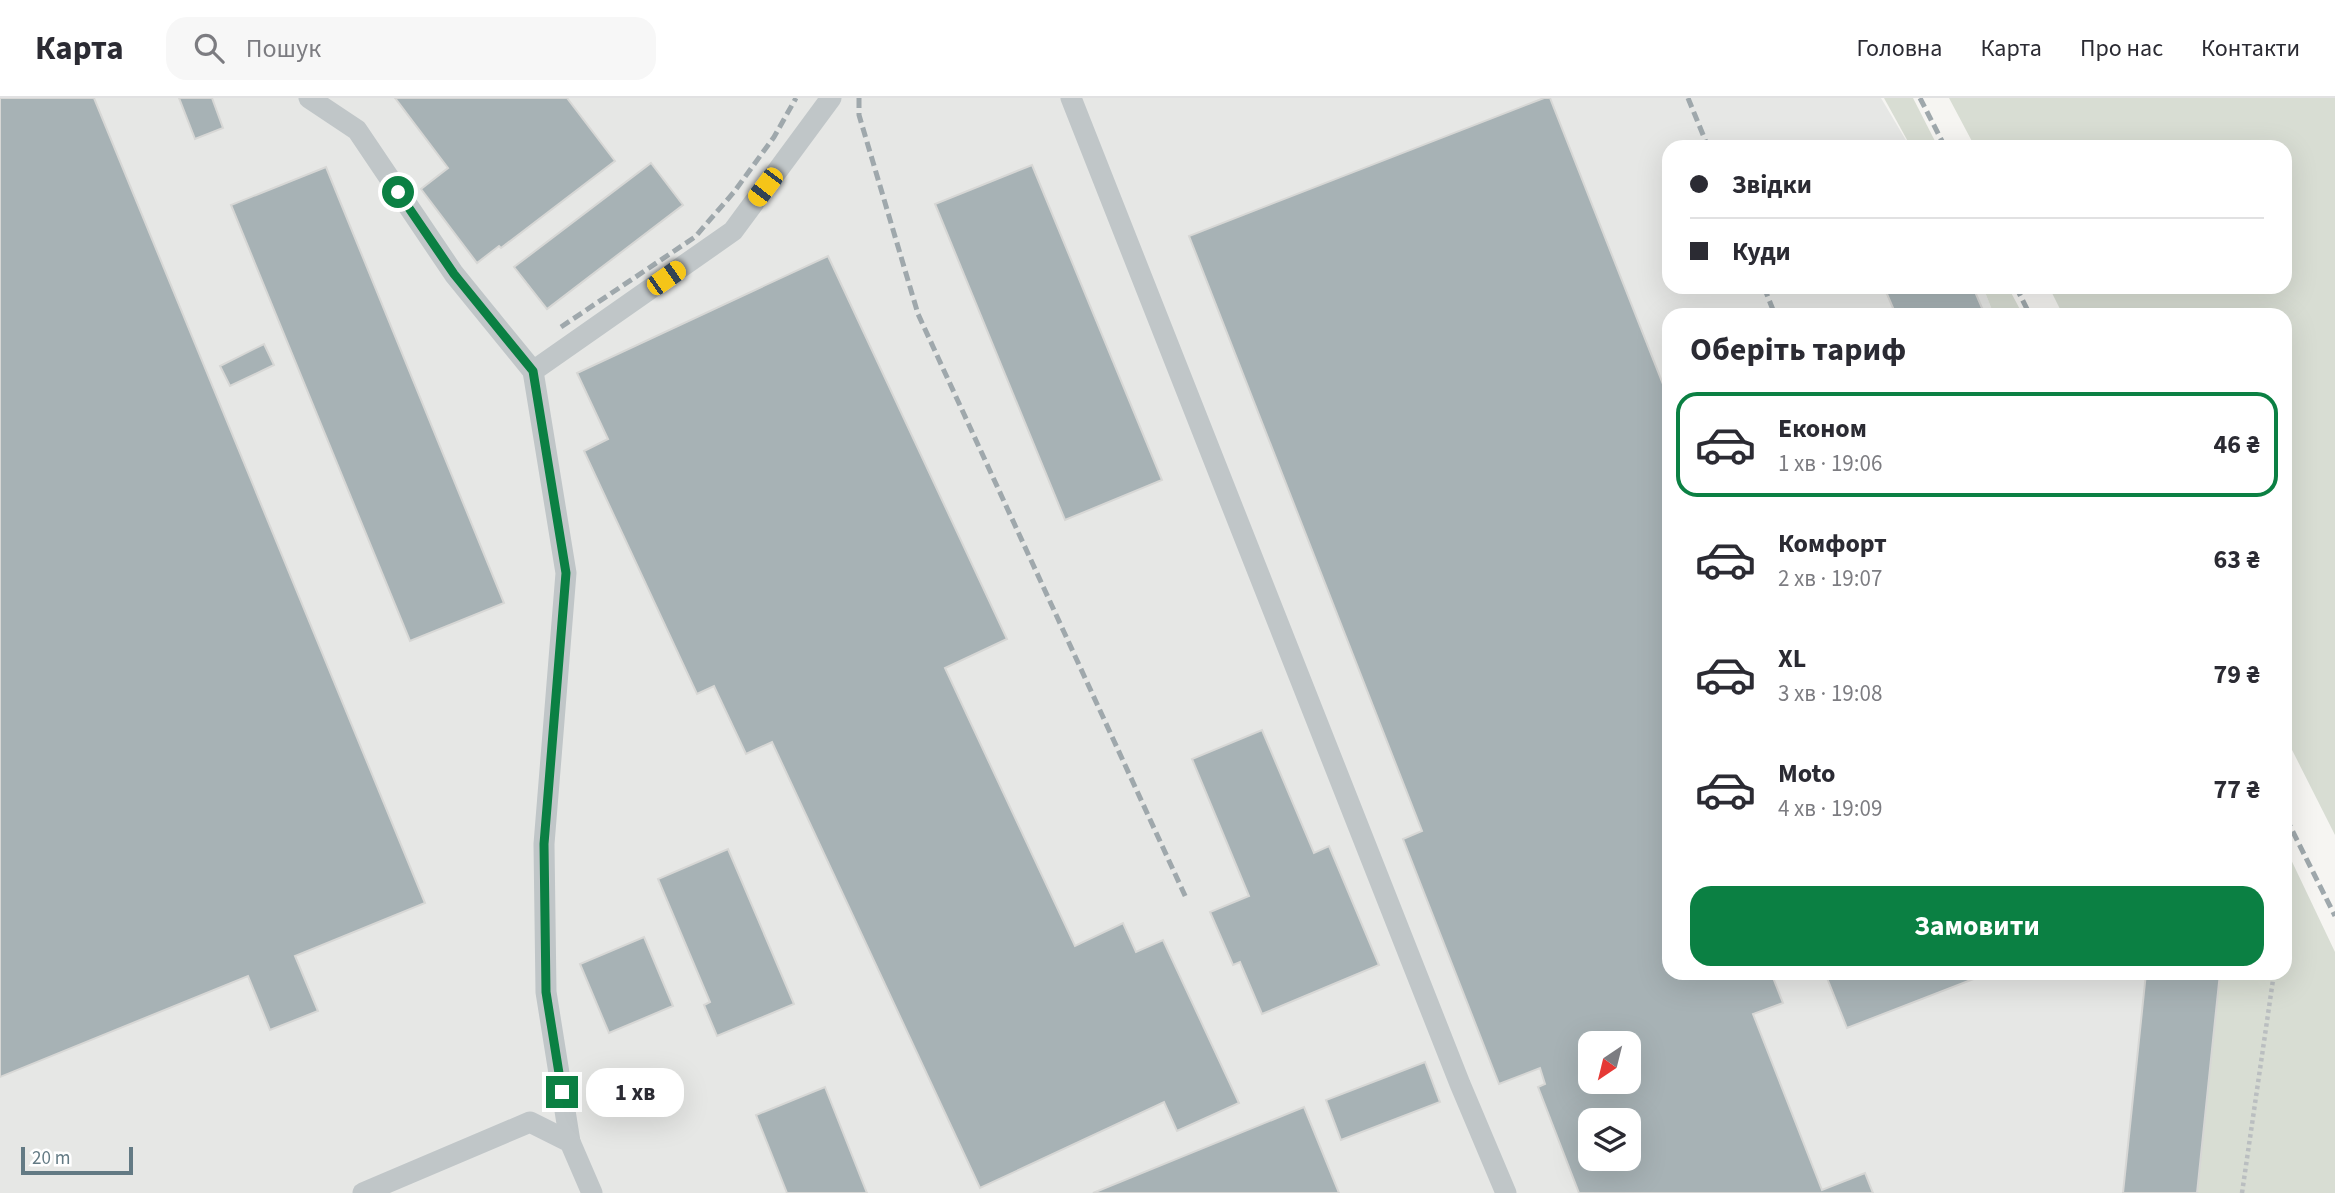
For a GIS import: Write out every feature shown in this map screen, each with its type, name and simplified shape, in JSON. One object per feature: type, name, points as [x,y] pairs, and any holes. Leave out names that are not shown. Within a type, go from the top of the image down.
[{"type":"lane","points":[[309,98],[357,130],[454,274],[533,371],[566,573],[544,844],[546,992],[570,1142],[592,1193]]},
{"type":"lane","points":[[533,371],[733,231],[831,98]]},
{"type":"lane","points":[[1071,98],[1450,1058],[1506,1193]]},
{"type":"lane","points":[[363,1193],[530,1122],[570,1142]]},
{"type":"path","points":[[2242,1193],[2273,980]]},
{"type":"shaded area","points":[[0,98],[1881,98],[1906,140],[1662,140],[1662,294],[1986,294],[1991,308],[1662,308],[1662,980],[2219,980],[2197,1193],[0,1193]]},
{"type":"shaded area","points":[[1884,98],[1913,98],[1934,140],[1907,140]]},
{"type":"shaded area","points":[[1949,98],[2335,98],[2335,835],[2292,750],[2292,308],[2060,308],[2052,294],[2292,294],[2292,140],[1971,140]]},
{"type":"shaded area","points":[[1986,294],[2012,294],[2019,308],[1991,308]]},
{"type":"shaded area","points":[[2292,862],[2335,952],[2335,1193],[2197,1193],[2219,980],[2292,980]]},
{"type":"building","points":[[0,98],[94,98],[425,903],[295,956],[318,1011],[270,1030],[248,976],[0,1077]]},
{"type":"building","points":[[179,98],[212,98],[223,128],[195,139]]},
{"type":"building","points":[[395,98],[567,98],[615,161],[501,248],[499,246],[477,263],[421,189],[448,168]]},
{"type":"building","points":[[1544,98],[1550,98],[1662,382],[1662,980],[1774,980],[1783,1003],[1753,1014],[1822,1190],[1865,1173],[1873,1193],[1579,1193],[1538,1087],[1545,1084],[1540,1068],[1499,1084],[1403,839],[1422,831],[1189,236]]},
{"type":"building","points":[[651,163],[683,205],[547,309],[514,267]]},
{"type":"building","points":[[1032,165],[1162,480],[1065,520],[935,204]]},
{"type":"building","points":[[326,167],[504,603],[410,641],[231,205]]},
{"type":"building","points":[[828,256],[1007,639],[945,668],[1075,946],[1123,923],[1136,952],[1163,940],[1239,1103],[1177,1131],[1164,1102],[980,1188],[772,742],[746,754],[714,686],[697,694],[584,451],[608,439],[577,373]]},
{"type":"building","points":[[1887,294],[1976,294],[1982,308],[1893,308]]},
{"type":"building","points":[[264,344],[274,365],[230,386],[220,366]]},
{"type":"building","points":[[1262,730],[1314,853],[1329,846],[1379,965],[1262,1014],[1240,962],[1233,965],[1210,912],[1249,896],[1192,759]]},
{"type":"building","points":[[728,849],[794,1004],[717,1036],[704,1005],[710,1002],[658,879]]},
{"type":"building","points":[[644,937],[673,1006],[609,1033],[580,964]]},
{"type":"building","points":[[1828,980],[1971,980],[1847,1028]]},
{"type":"building","points":[[2145,980],[2219,980],[2197,1193],[2123,1193]]},
{"type":"building","points":[[1425,1062],[1440,1102],[1341,1140],[1326,1100]]},
{"type":"building","points":[[825,1087],[867,1193],[787,1193],[756,1115]]},
{"type":"building","points":[[1304,1107],[1339,1193],[1093,1193]]},
{"type":"railway","points":[[561,327],[695,237],[734,192],[774,137],[796,98]]},
{"type":"railway","points":[[859,98],[859,115],[918,314],[1187,900]]},
{"type":"railway","points":[[1688,98],[1705,140]]},
{"type":"railway","points":[[1920,98],[1941,140]]},
{"type":"railway","points":[[1767,294],[1772,308]]},
{"type":"railway","points":[[2020,294],[2026,308]]},
{"type":"railway","points":[[2292,830],[2335,916]]},
{"type":"route","points":[[398,192],[454,274],[533,371],[566,573],[544,844],[546,992],[562,1092]]}]
